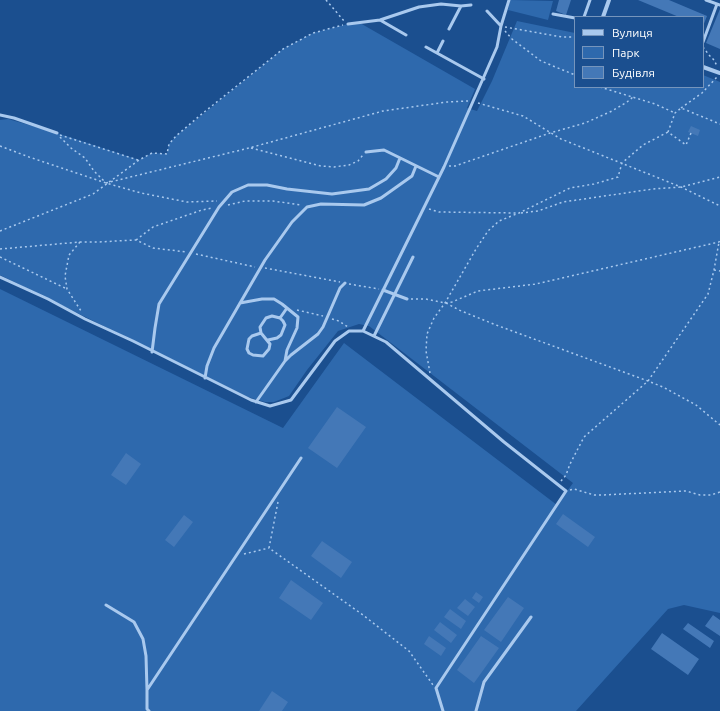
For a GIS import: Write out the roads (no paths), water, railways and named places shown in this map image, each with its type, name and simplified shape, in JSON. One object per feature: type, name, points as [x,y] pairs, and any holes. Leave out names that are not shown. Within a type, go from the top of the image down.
[{"type":"street","points":[[603,16],[609,0]]},
{"type":"street","points":[[704,67],[720,73]]},
{"type":"lane","points":[[362,331],[444,167],[484,79],[497,47],[509,0]]},
{"type":"lane","points":[[584,16],[590,0]]},
{"type":"lane","points":[[704,40],[719,5],[706,0]]},
{"type":"lane","points":[[348,24],[380,20],[419,7],[442,4],[461,6],[471,5]]},
{"type":"lane","points":[[449,29],[461,6]]},
{"type":"lane","points":[[487,11],[502,26]]},
{"type":"lane","points":[[553,14],[574,18]]},
{"type":"lane","points":[[380,20],[406,35]]},
{"type":"lane","points":[[437,53],[443,41]]},
{"type":"lane","points":[[426,47],[484,79]]},
{"type":"lane","points":[[0,115],[14,118],[57,133]]},
{"type":"lane","points":[[366,152],[384,150],[438,177]]},
{"type":"lane","points":[[152,352],[159,304],[223,201],[232,192],[248,185],[267,184],[287,189],[332,194],[369,189],[386,179],[396,168],[400,158]]},
{"type":"lane","points":[[205,378],[207,366],[214,348],[265,260],[292,222],[307,207],[321,204],[364,205],[381,198],[412,176],[416,166]]},
{"type":"lane","points":[[374,336],[413,257]]},
{"type":"lane","points":[[0,277],[48,299],[85,319],[133,341],[205,378],[256,402],[270,406],[291,400],[335,341],[349,331],[362,331],[386,342],[504,442],[566,491],[436,688],[443,711]]},
{"type":"lane","points":[[256,402],[285,361],[318,334],[323,327],[340,288],[345,283]]},
{"type":"lane","points":[[383,290],[407,298]]},
{"type":"lane","points":[[240,303],[262,299],[274,299],[298,317],[297,328],[287,350],[285,361]]},
{"type":"lane","points":[[280,318],[287,308]]},
{"type":"lane","points":[[261,333],[252,336],[249,339],[247,349],[249,353],[253,355],[263,356],[269,348],[270,344],[261,333],[260,327],[266,318],[272,316],[280,318],[285,325],[281,335],[277,338],[268,340]]},
{"type":"lane","points":[[147,690],[301,458]]},
{"type":"lane","points":[[106,604],[134,622],[143,639],[146,656],[147,710],[149,711]]},
{"type":"lane","points":[[476,711],[484,682],[531,617]]}]
